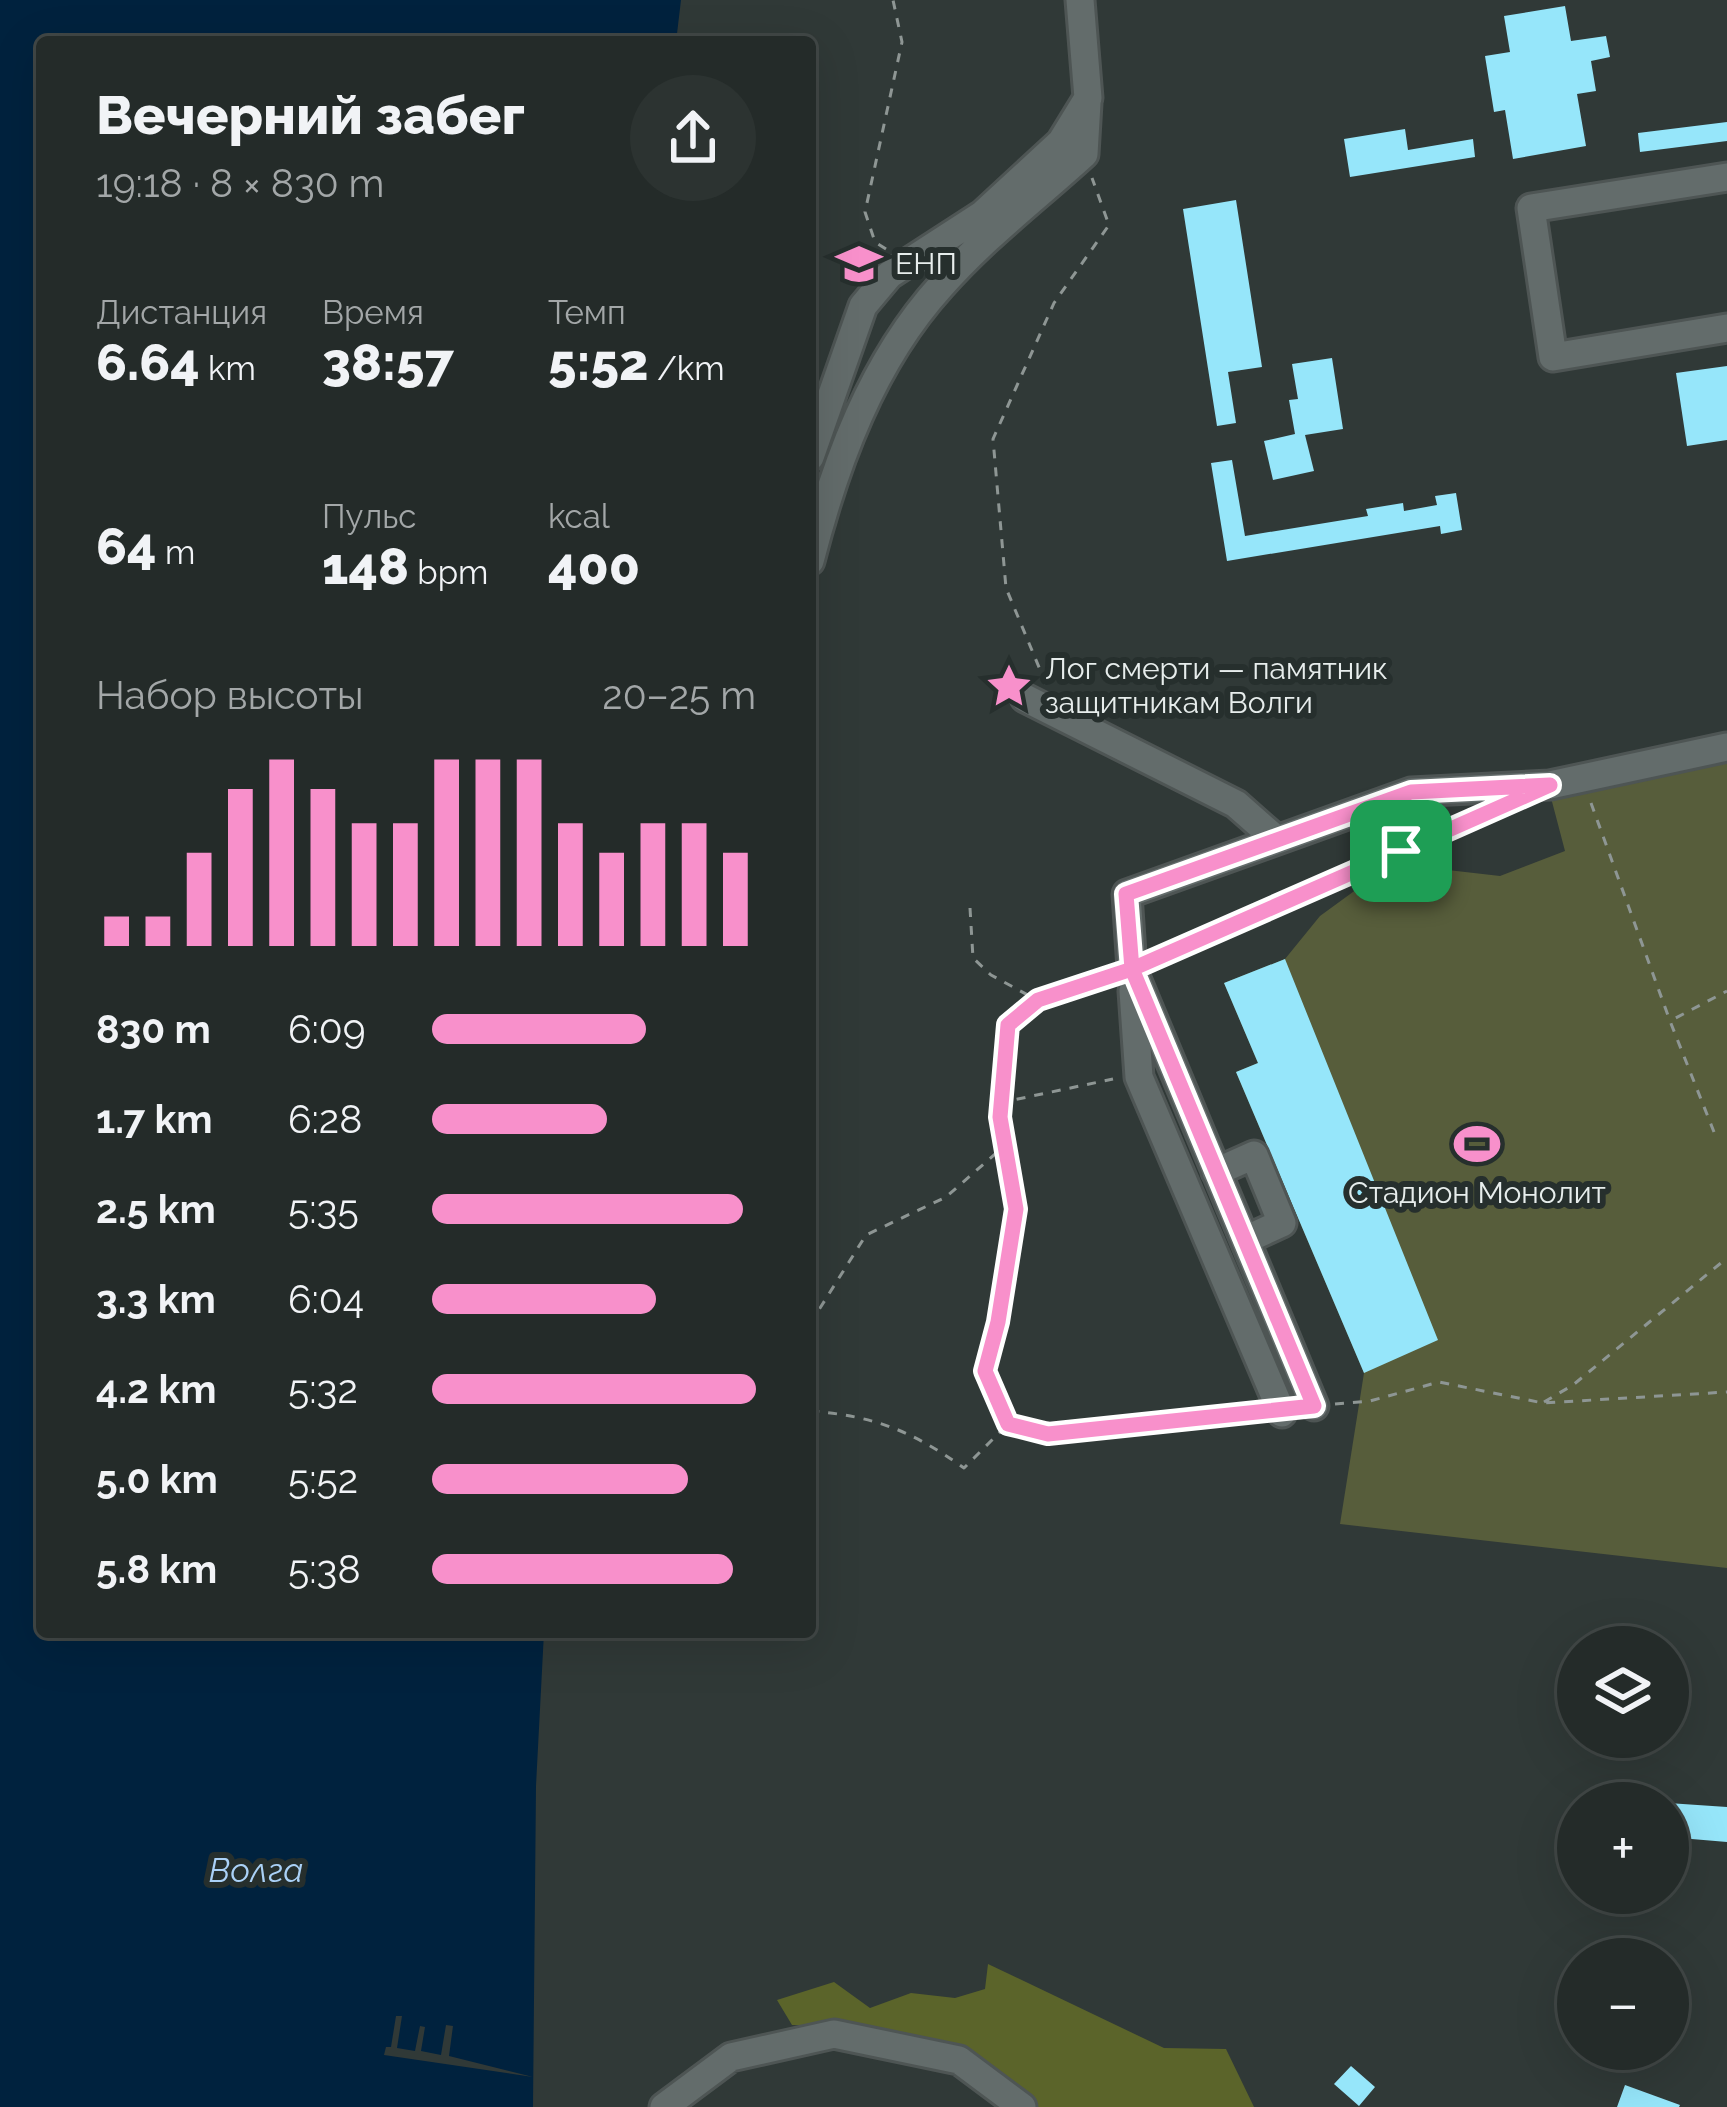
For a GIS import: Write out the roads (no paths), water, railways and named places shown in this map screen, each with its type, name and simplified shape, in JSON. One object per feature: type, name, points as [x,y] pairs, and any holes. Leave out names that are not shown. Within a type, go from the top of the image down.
[{"type":"street","points":[[816,539],[829,490],[887,361],[940,286],[1084,154],[1088,98],[1080,0]]},
{"type":"street","points":[[816,440],[863,306],[889,274],[982,214],[1046,157],[1088,98]]},
{"type":"street","points":[[1727,177],[1531,208],[1553,357],[1727,328]]},
{"type":"street","points":[[1025,698],[1236,804],[1277,840]]},
{"type":"street","points":[[1282,1413],[1139,1077],[1126,894],[1411,792],[1550,785],[1727,747]]},
{"type":"street","points":[[1132,969],[1314,1406]]},
{"type":"street","points":[[1139,1077],[1171,1062]]},
{"type":"street","points":[[1216,1172],[1254,1155],[1282,1223],[1245,1240]]},
{"type":"street","points":[[1231,1206],[1268,1190]]},
{"type":"street","points":[[664,2107],[731,2057],[834,2034],[959,2060],[1022,2107]]},
{"type":"water","name":"Волга","points":[[0,0],[681,0],[677,36],[36,36],[36,1638],[544,1638],[536,1786],[533,2107],[0,2107]]},
{"type":"place","name":"ЕНП","points":[[859,264]]},
{"type":"place","name":"Лог смерти — памятник защитникам Волги","points":[[1009,686]]},
{"type":"place","name":"Стадион Монолит","points":[[1477,1144]]}]
